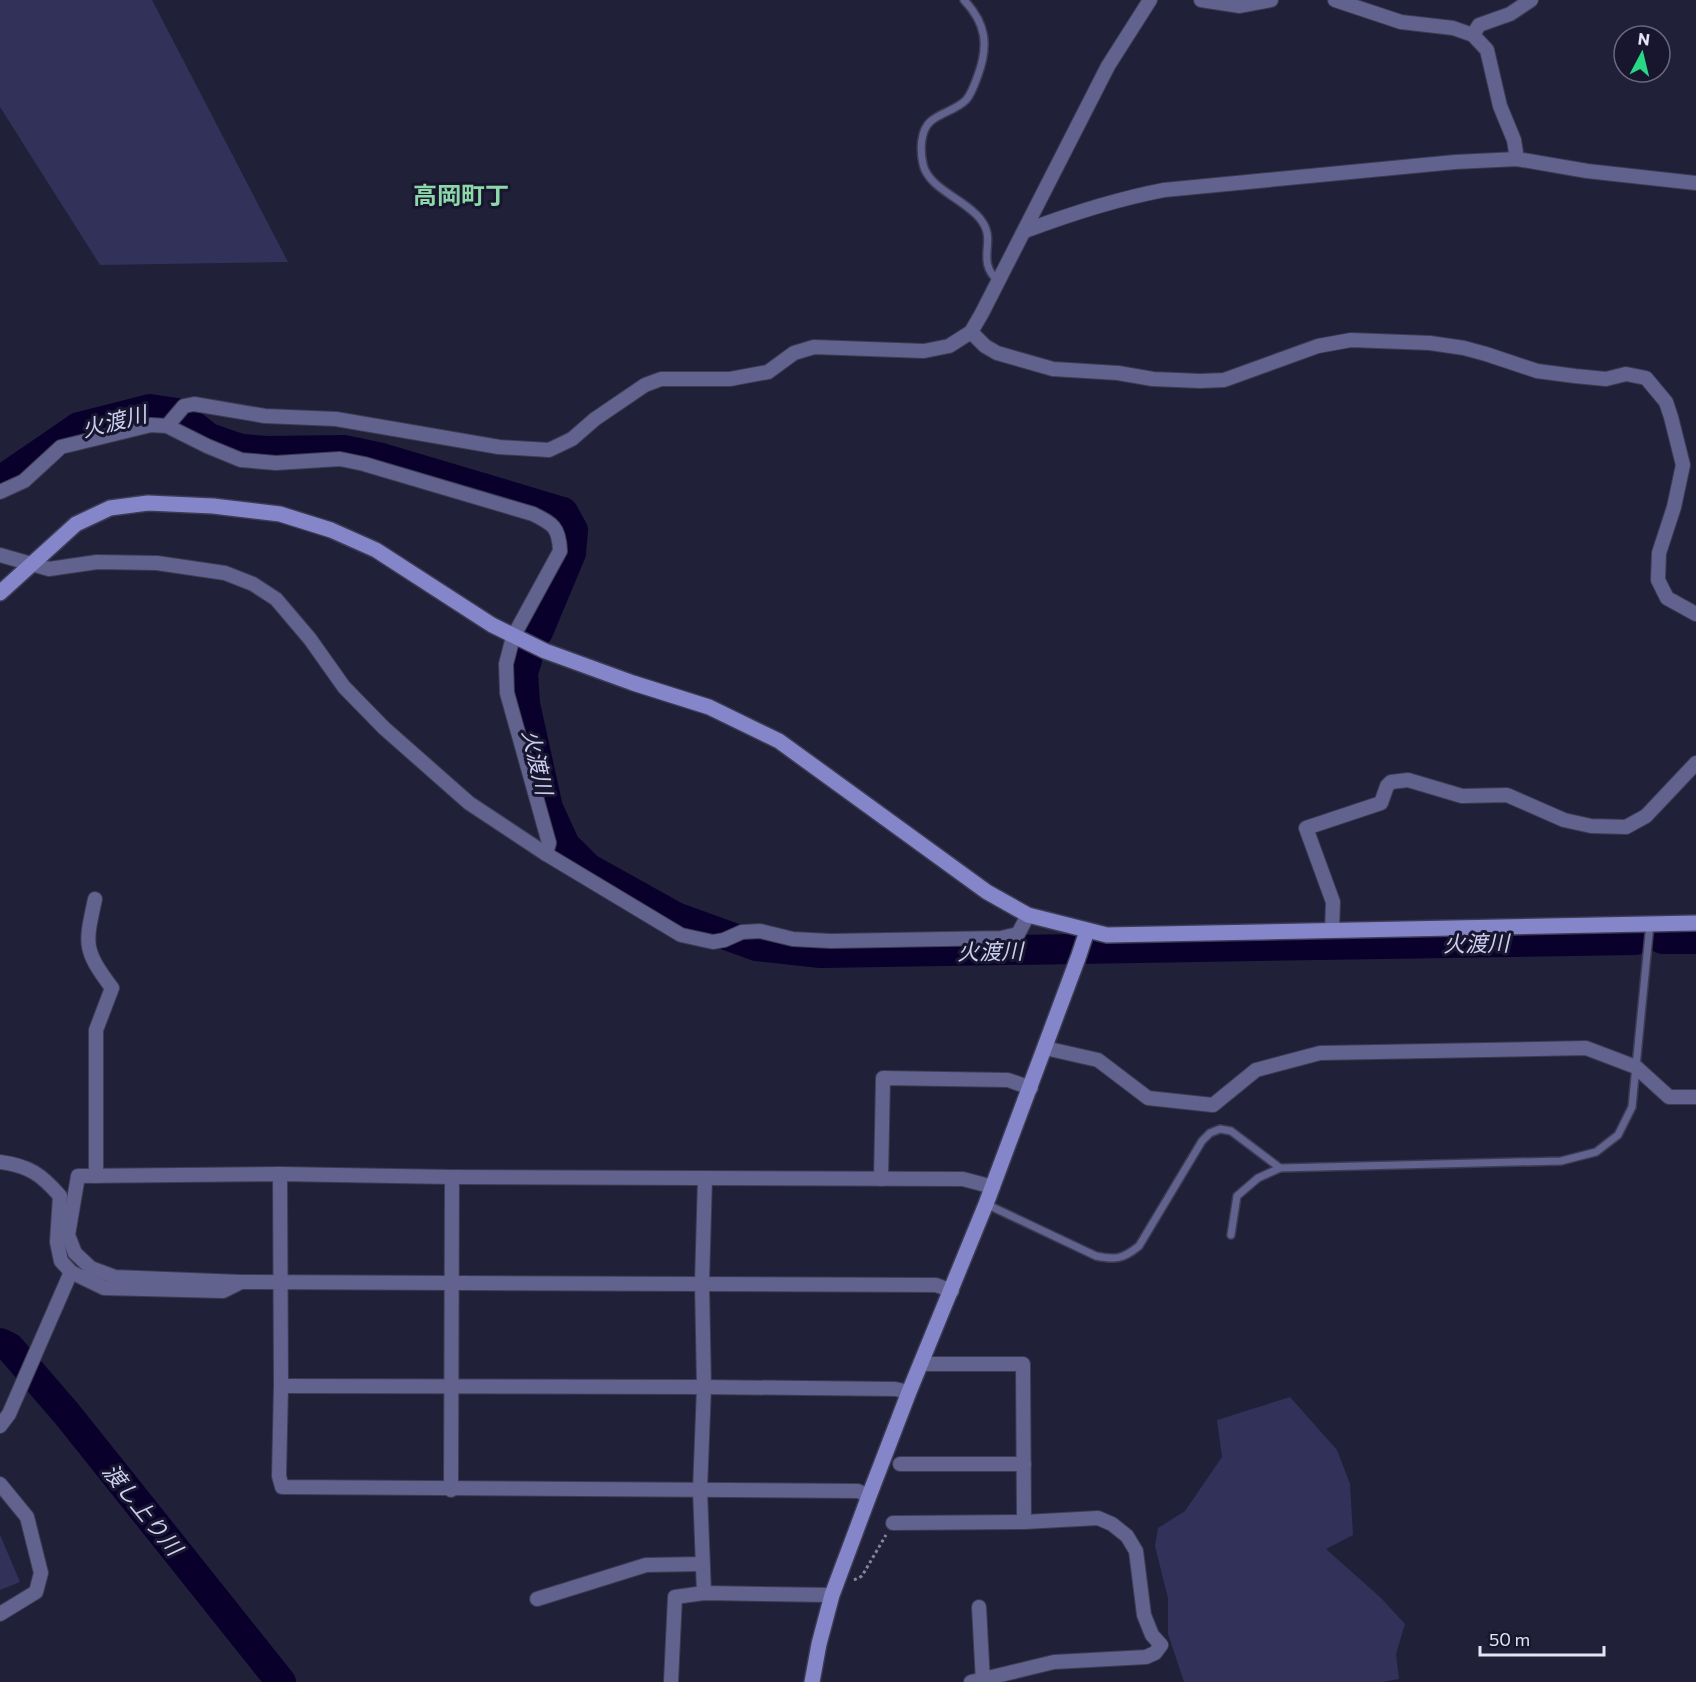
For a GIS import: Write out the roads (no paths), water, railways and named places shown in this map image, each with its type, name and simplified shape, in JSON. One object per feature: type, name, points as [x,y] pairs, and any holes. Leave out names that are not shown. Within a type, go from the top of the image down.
[{"type":"street","points":[[168,424],[183,406],[194,404],[265,416],[336,419],[498,447],[549,450],[572,439],[595,419],[645,385],[661,379],[730,379],[768,372],[794,353],[814,347],[924,351],[948,346],[970,332],[999,282],[1108,66],[1150,0]]},
{"type":"street","points":[[1201,0],[1240,6],[1271,0]]},
{"type":"street","points":[[1335,0],[1401,22],[1453,28],[1473,35],[1487,50],[1500,106],[1514,140],[1517,159]]},
{"type":"street","points":[[1473,35],[1479,25],[1510,14],[1531,0]]},
{"type":"street","points":[[1025,231],[1055,220],[1164,190],[1455,162],[1517,159],[1587,171],[1696,183]]},
{"type":"street","points":[[970,332],[985,346],[997,353],[1053,369],[1118,373],[1153,378],[1224,380],[1318,346],[1351,340],[1430,343],[1464,348],[1537,371],[1566,375],[1606,380],[1626,374],[1646,378],[1666,402],[1683,465],[1674,507],[1659,553],[1658,580],[1667,598],[1696,614]]},
{"type":"street","points":[[0,492],[24,481],[61,447],[151,425],[168,424],[207,446],[241,460],[276,463],[340,459],[533,514],[552,524],[560,537],[560,550],[513,637],[506,664],[507,693],[549,843],[546,854]]},
{"type":"street","points":[[0,593],[76,524],[110,508],[148,503],[213,506],[280,514],[331,531],[376,550],[513,637],[556,656],[709,707],[779,741],[987,892],[1028,915],[1085,936],[1696,923]]},
{"type":"street","points":[[0,555],[32,562],[49,569],[97,562],[157,564],[225,573],[253,584],[276,599],[310,639],[344,687],[384,728],[469,803],[546,854],[681,935],[713,942],[742,932],[760,931],[793,939],[831,941],[1001,938],[1018,934],[1028,915]]},
{"type":"street","points":[[1332,930],[1333,902],[1306,828],[1381,803],[1387,786],[1391,782],[1408,780],[1462,796],[1507,795],[1564,820],[1591,826],[1626,827],[1646,816],[1696,763]]},
{"type":"street","points":[[95,899],[87,939],[93,963],[112,988],[96,1030],[96,1176]]},
{"type":"street","points":[[812,1682],[819,1644],[833,1592],[868,1496],[993,1187],[1085,936]]},
{"type":"street","points":[[1045,1048],[1098,1059],[1148,1098],[1213,1105],[1256,1070],[1320,1053],[1586,1048],[1636,1067],[1669,1096],[1696,1097]]},
{"type":"street","points":[[881,1179],[883,1078],[1008,1080],[1031,1088]]},
{"type":"street","points":[[0,1162],[21,1165],[45,1178],[60,1196],[57,1242],[61,1261],[71,1272],[104,1288],[223,1291],[241,1282]]},
{"type":"street","points":[[280,1174],[279,1476],[282,1487],[451,1490],[858,1491],[868,1496]]},
{"type":"street","points":[[952,1291],[936,1285],[241,1282],[115,1277],[91,1268],[75,1253],[68,1235],[78,1176],[280,1174],[452,1178],[963,1179],[993,1187]]},
{"type":"street","points":[[451,1490],[452,1178]]},
{"type":"street","points":[[704,1593],[700,1490],[704,1387],[702,1283],[705,1178]]},
{"type":"street","points":[[0,1426],[9,1414],[71,1272]]},
{"type":"street","points":[[921,1364],[1023,1364],[1024,1522]]},
{"type":"street","points":[[281,1386],[704,1387],[895,1389],[909,1392]]},
{"type":"street","points":[[900,1464],[1024,1464]]},
{"type":"street","points":[[0,1484],[27,1517],[41,1573],[36,1592],[0,1614]]},
{"type":"street","points":[[893,1523],[1024,1522],[1098,1518],[1112,1524],[1127,1536],[1136,1551],[1144,1615],[1152,1635],[1161,1646],[1155,1653],[1146,1657],[1054,1662],[979,1681],[978,1607]]},
{"type":"street","points":[[537,1599],[646,1565],[702,1564]]},
{"type":"street","points":[[671,1682],[675,1597],[704,1593],[833,1592]]},
{"type":"lane","points":[[964,0],[975,11],[982,24],[985,41],[981,69],[968,98],[931,121],[924,130],[921,145],[923,165],[927,176],[975,211],[982,221],[986,228],[988,243],[986,262],[990,274],[999,282]]},
{"type":"lane","points":[[1231,1235],[1237,1196],[1258,1178],[1280,1168],[1561,1161],[1596,1152],[1618,1135],[1632,1107],[1650,924]]},
{"type":"lane","points":[[986,1204],[1096,1256],[1112,1259],[1127,1256],[1139,1246],[1202,1141],[1210,1133],[1220,1129],[1232,1131],[1280,1168]]},
{"type":"waterway","name":"火渡川","points":[[0,481],[79,427],[150,409],[177,413],[209,438],[241,449],[344,450],[382,458],[563,512],[573,530],[571,553],[538,632]]},
{"type":"waterway","name":"火渡川","points":[[527,660],[523,673],[525,704],[548,808],[565,845],[588,868],[676,917],[756,946],[821,953],[1635,940]]},
{"type":"waterway","name":"火渡川","points":[[1662,939],[1696,939]]},
{"type":"waterway","name":"渡し上り川","points":[[0,1343],[10,1348],[67,1414],[281,1682]]},
{"type":"district","name":"高岡町丁","points":[[461,194]]}]
